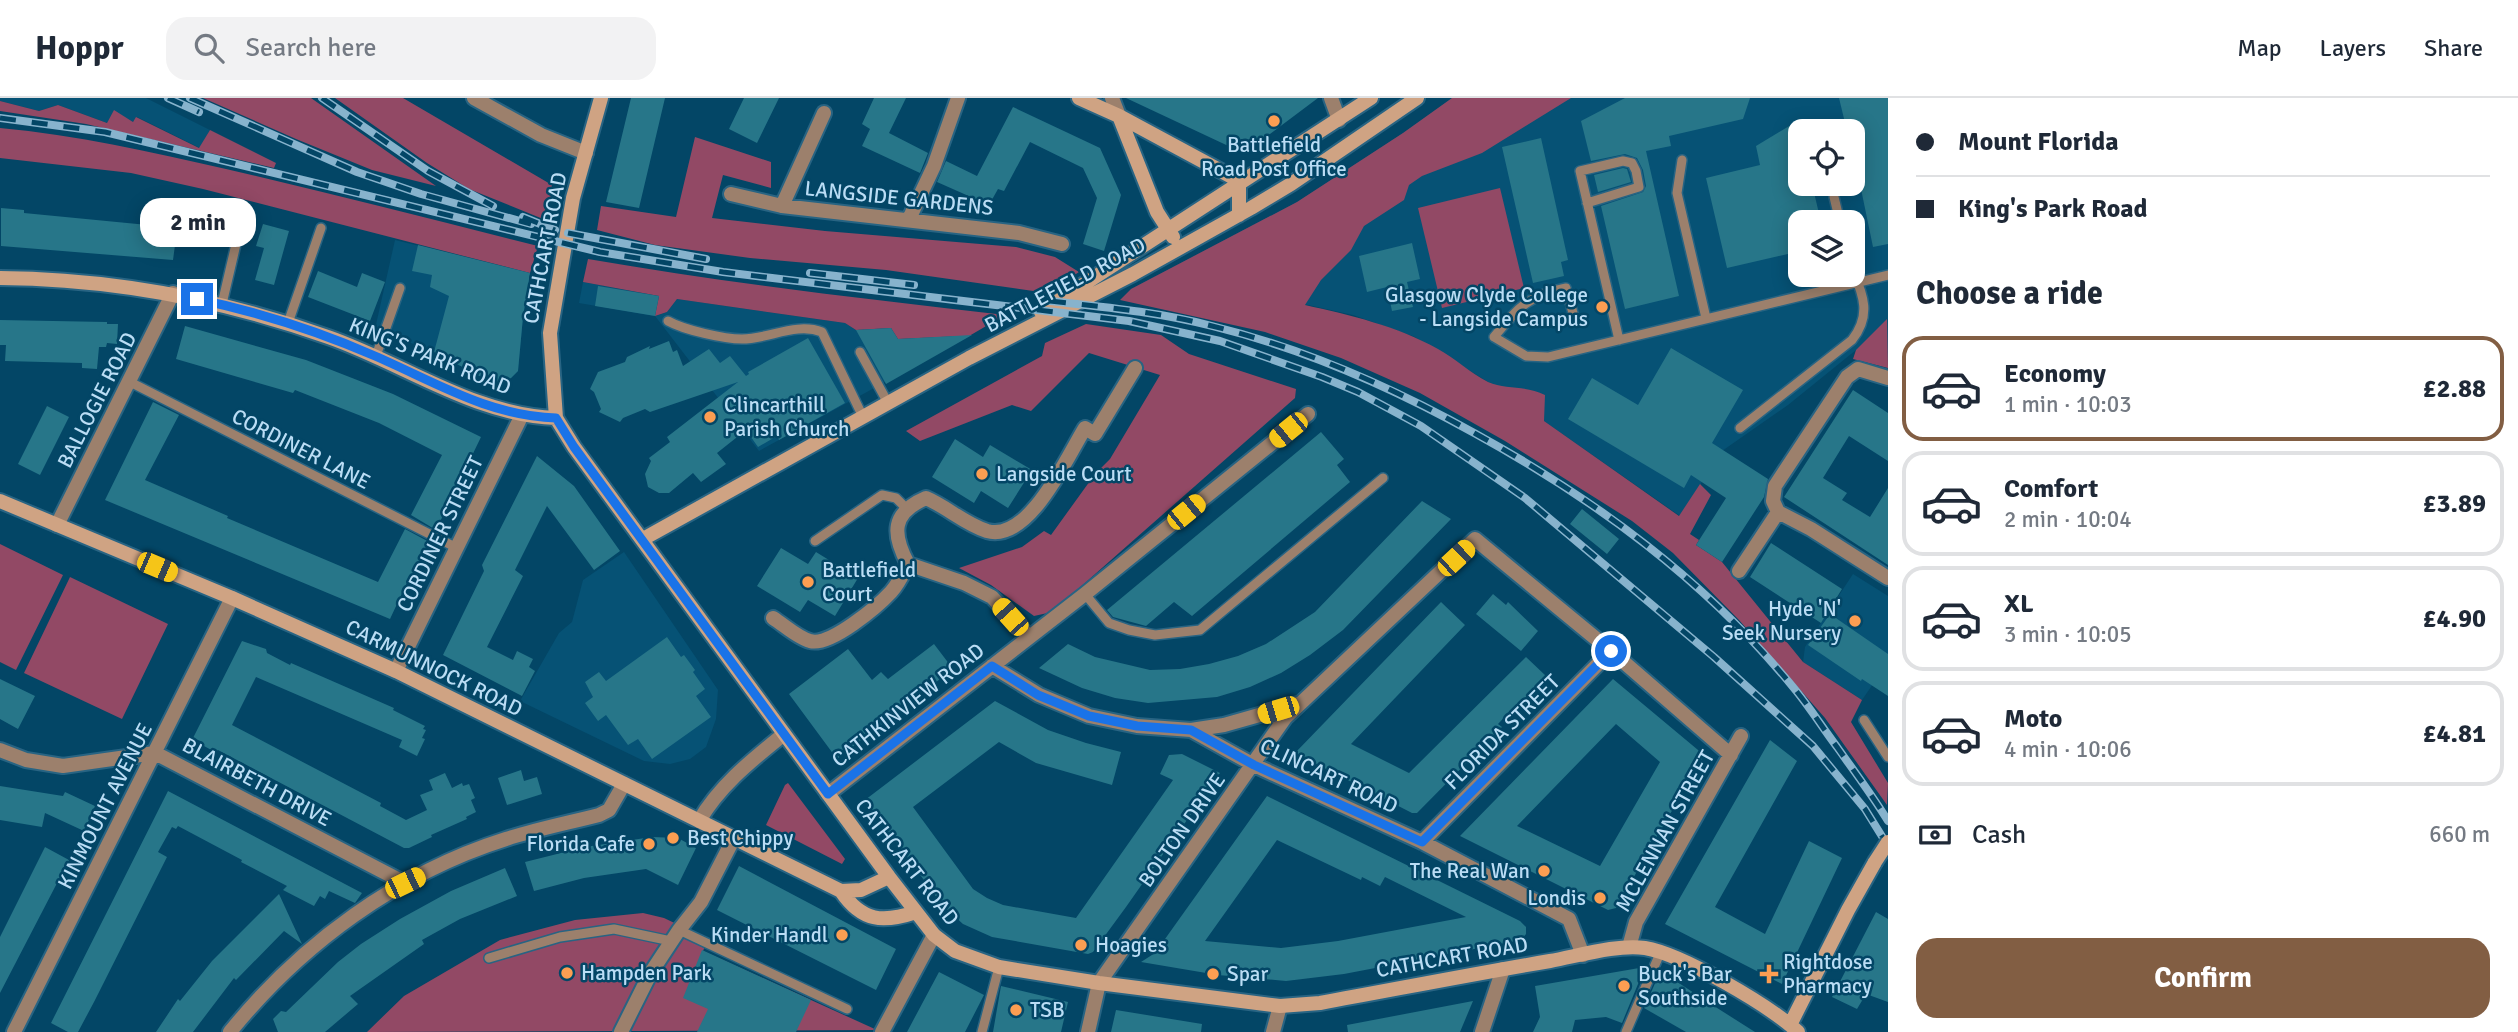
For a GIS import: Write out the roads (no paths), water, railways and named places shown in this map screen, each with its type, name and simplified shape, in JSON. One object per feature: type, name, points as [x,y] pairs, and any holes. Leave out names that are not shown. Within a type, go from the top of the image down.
[{"type":"street","points":[[474,98],[541,135],[586,153]]},
{"type":"street","name":"CATHCART ROAD","points":[[601,98],[573,198],[550,333],[556,418],[574,447],[934,935],[955,951],[999,967],[1099,983],[1280,1006],[1320,1003],[1629,947],[1661,951],[1731,987],[1791,1030]]},
{"type":"street","points":[[909,219],[934,166],[958,98]]},
{"type":"street","points":[[1079,98],[1119,116],[1234,178],[1239,184],[1239,215]]},
{"type":"street","points":[[1112,98],[1157,212],[1169,230]]},
{"type":"street","points":[[1331,98],[1339,120],[1354,141]]},
{"type":"street","name":"BATTLEFIELD ROAD","points":[[969,359],[1371,98]]},
{"type":"street","name":"BATTLEFIELD ROAD","points":[[643,539],[888,403],[1239,215],[1291,184],[1417,98]]},
{"type":"street","points":[[782,206],[824,113]]},
{"type":"street","name":"LANGSIDE GARDENS","points":[[731,194],[782,206],[1019,233],[1062,244]]},
{"type":"street","name":"BATTLEFIELD ROAD","points":[[1169,230],[1180,247]]},
{"type":"street","name":"KING'S PARK ROAD","points":[[0,278],[73,281],[173,293],[222,304],[288,323],[376,356],[480,404],[522,415],[556,418]]},
{"type":"street","name":"BALLOGIE ROAD","points":[[57,525],[173,293]]},
{"type":"street","points":[[1028,637],[992,597],[964,583],[908,564],[900,548],[897,531],[900,517],[907,509],[926,499],[988,531],[1002,532],[1018,525],[1035,510],[1085,428],[1095,434],[1135,368]]},
{"type":"street","points":[[1888,378],[1858,369],[1847,377],[1775,485],[1773,501],[1778,512],[1888,578]]},
{"type":"street","name":"CATHKINVIEW ROAD","points":[[828,794],[1085,594],[1308,414]]},
{"type":"street","name":"CORDINER STREET","points":[[396,671],[522,415]]},
{"type":"street","name":"CARMUNNOCK ROAD","points":[[0,501],[232,598],[396,671],[841,891],[849,903],[869,916],[885,920],[916,912]]},
{"type":"street","points":[[1739,571],[1778,512]]},
{"type":"street","name":"BOLTON DRIVE","points":[[1099,983],[1285,718],[1475,539],[1611,651]]},
{"type":"street","points":[[773,618],[810,641],[822,641],[852,625],[890,593],[908,564]]},
{"type":"street","name":"KINMOUNT AVENUE","points":[[14,1032],[232,598]]},
{"type":"street","points":[[1611,651],[1731,755]]},
{"type":"street","name":"FLORIDA STREET","points":[[1422,842],[1611,651]]},
{"type":"street","name":"CLINCART ROAD","points":[[992,666],[1038,695],[1089,716],[1137,726],[1191,730],[1254,765],[1422,842],[1569,919],[1583,955]]},
{"type":"street","name":"BOLTON DRIVE","points":[[1191,730],[1224,725],[1301,703]]},
{"type":"street","points":[[699,821],[710,801],[725,785],[785,734]]},
{"type":"street","name":"MCLENNAN STREET","points":[[1629,947],[1636,922],[1741,736]]},
{"type":"street","name":"BLAIRBETH DRIVE","points":[[1,753],[63,766],[155,753],[405,883]]},
{"type":"street","points":[[230,1032],[272,985],[323,938],[375,901],[405,883],[475,850],[505,839],[599,815],[609,810],[624,784]]},
{"type":"street","points":[[621,1032],[650,974],[701,902],[734,838]]},
{"type":"street","points":[[1791,1030],[1848,910],[1888,842]]},
{"type":"street","points":[[841,891],[862,890],[889,877]]},
{"type":"street","points":[[882,1032],[934,935]]},
{"type":"street","points":[[1482,1032],[1503,969]]},
{"type":"street","points":[[1088,1032],[1099,983]]},
{"type":"street","points":[[1273,1032],[1280,1006]]},
{"type":"lane","points":[[1587,203],[1639,187],[1632,163],[1623,160],[1580,171],[1587,203],[1619,340]]},
{"type":"lane","points":[[1682,160],[1678,193],[1706,318]]},
{"type":"lane","points":[[1834,197],[1837,210]]},
{"type":"lane","points":[[222,304],[244,210]]},
{"type":"lane","points":[[288,323],[321,228]]},
{"type":"lane","points":[[1865,280],[1888,275]]},
{"type":"lane","points":[[1573,313],[1566,288],[1541,293],[1518,308],[1494,337],[1526,356],[1548,357],[1837,287]]},
{"type":"lane","points":[[1740,428],[1852,340],[1863,324],[1865,307],[1859,287]]},
{"type":"lane","points":[[376,356],[400,288]]},
{"type":"lane","points":[[668,321],[680,328],[742,340],[811,328],[822,332],[863,417]]},
{"type":"lane","points":[[860,352],[888,403]]},
{"type":"lane","name":"CORDINER LANE","points":[[130,382],[457,548]]},
{"type":"lane","points":[[1085,594],[1109,623],[1129,630],[1155,635],[1199,630],[1383,478]]},
{"type":"lane","points":[[815,541],[882,495],[896,498],[907,509]]},
{"type":"lane","points":[[1864,720],[1888,757]]},
{"type":"lane","points":[[489,958],[560,937],[614,929],[675,936],[847,1009]]},
{"type":"lane","points":[[1626,1032],[1661,951]]},
{"type":"lane","points":[[982,1032],[999,967]]},
{"type":"railway","points":[[168,98],[199,112]]},
{"type":"railway","points":[[190,98],[357,172],[421,194],[531,224]]},
{"type":"railway","points":[[322,98],[428,171],[493,206]]},
{"type":"railway","points":[[0,118],[105,132],[600,252],[723,272],[1129,321],[1220,341],[1322,377],[1358,392],[1421,426],[1525,498],[1714,657],[1813,746],[1865,809],[1888,846]]},
{"type":"railway","points":[[523,217],[555,230]]},
{"type":"railway","points":[[568,233],[706,259]]},
{"type":"railway","points":[[810,273],[914,285]]},
{"type":"railway","points":[[1050,301],[1172,317],[1247,335],[1315,358],[1380,385],[1444,417],[1564,486],[1686,577],[1759,648],[1799,694],[1888,821]]},
{"type":"place","name":"Battlefield Road Post Office","points":[[1274,121]]},
{"type":"place","name":"Glasgow Clyde College - Langside Campus","points":[[1602,307]]},
{"type":"place","name":"Clincarthill Parish Church","points":[[710,417]]},
{"type":"place","name":"Langside Court","points":[[982,474]]},
{"type":"place","name":"Battlefield Court","points":[[808,582]]},
{"type":"place","name":"Hyde 'N' Seek Nursery","points":[[1855,621]]},
{"type":"place","name":"Best Chippy","points":[[673,838]]},
{"type":"place","name":"Florida Cafe","points":[[649,844]]},
{"type":"place","name":"The Real Wan","points":[[1544,871]]},
{"type":"place","name":"Londis","points":[[1600,898]]},
{"type":"place","name":"Kinder Handl","points":[[842,935]]},
{"type":"place","name":"Hoagies","points":[[1081,945]]},
{"type":"place","name":"Hampden Park","points":[[567,973]]},
{"type":"place","name":"Spar","points":[[1213,974]]},
{"type":"place","name":"Rightdose Pharmacy","points":[[1769,974]]},
{"type":"place","name":"Buck's Bar Southside","points":[[1624,986]]},
{"type":"place","name":"TSB","points":[[1016,1010]]}]
